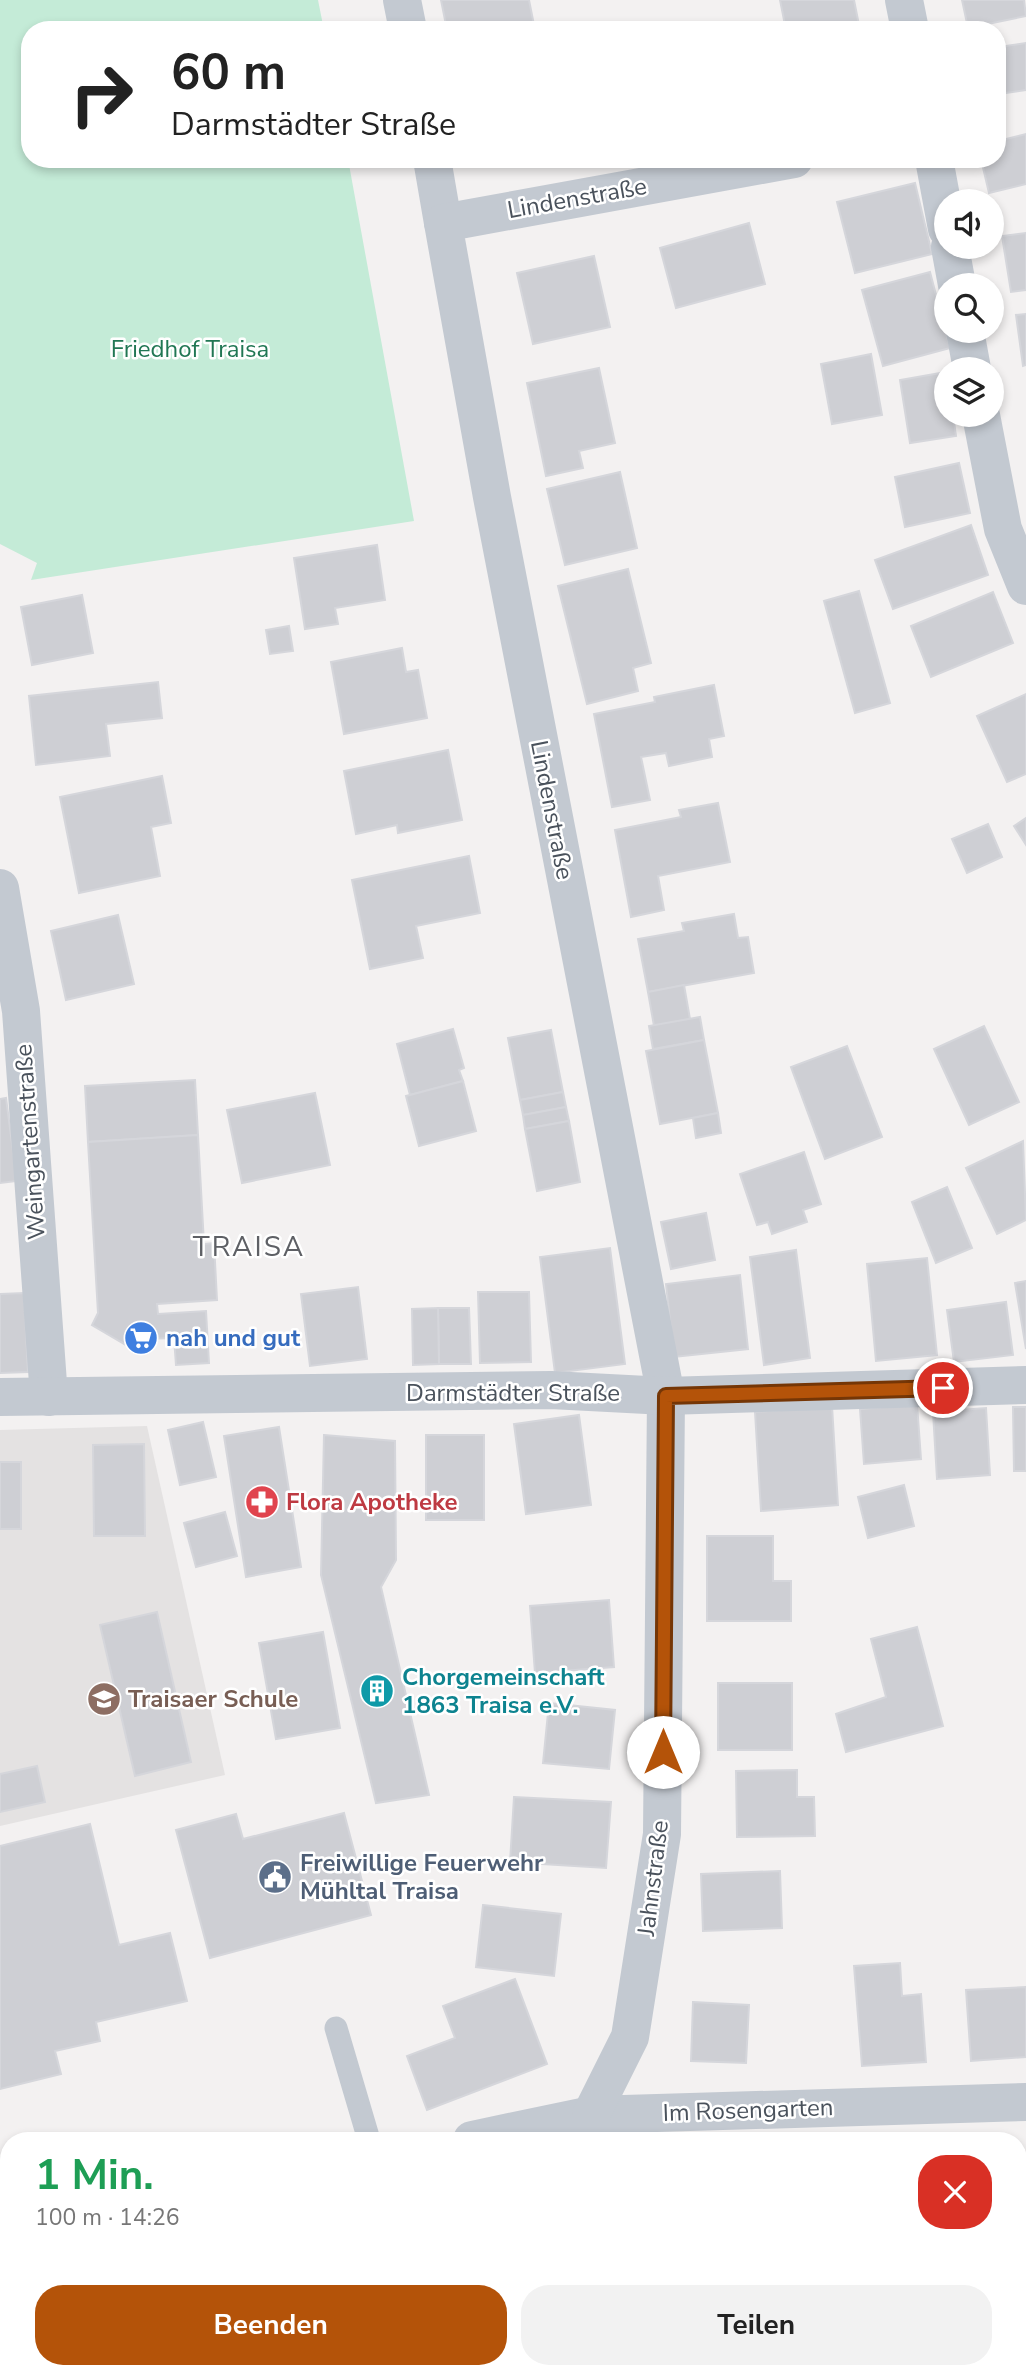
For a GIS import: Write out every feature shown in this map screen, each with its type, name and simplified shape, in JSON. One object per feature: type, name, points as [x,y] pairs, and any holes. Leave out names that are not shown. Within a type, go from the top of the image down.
[{"type":"street","points":[[402,0],[406,21]]},
{"type":"street","points":[[904,0],[908,21]]},
{"type":"street","name":"Lindenstraße","points":[[434,168],[492,497],[666,1396]]},
{"type":"street","name":"Lindenstraße","points":[[443,223],[745,168]]},
{"type":"street","points":[[936,168],[940,189]]},
{"type":"street","points":[[983,427],[1003,530],[1026,586]]},
{"type":"street","name":"Weingartenstraße","points":[[0,888],[21,1012],[49,1397]]},
{"type":"street","name":"Darmstädter Straße","points":[[0,1397],[551,1390],[666,1396],[1026,1385]]},
{"type":"street","name":"Jahnstraße","points":[[591,2128],[630,2037],[662,1834],[666,1396]]},
{"type":"street","name":"Im Rosengarten","points":[[551,2132],[1026,2102]]},
{"type":"lane","points":[[337,2028],[367,2132]]},
{"type":"shaded area","name":"Traisaer Schule","points":[[147,1426],[225,1775],[0,1826],[0,1430]]},
{"type":"green space","name":"Friedhof Traisa","points":[[0,0],[318,0],[322,21],[21,21],[21,168],[350,168],[414,521],[31,580],[37,563],[0,544]]},
{"type":"building","points":[[441,0],[529,0],[533,21],[445,21]]},
{"type":"building","points":[[780,0],[854,0],[858,21],[784,21]]},
{"type":"building","points":[[962,0],[1024,0],[1026,16],[1002,21],[966,21]]},
{"type":"building","points":[[1026,43],[1026,90],[1006,93],[1006,46]]},
{"type":"building","points":[[1026,134],[1026,184],[1004,189],[988,189],[983,168],[1006,168],[1006,139]]},
{"type":"building","points":[[915,183],[932,254],[855,273],[837,202]]},
{"type":"building","points":[[749,223],[765,284],[676,308],[660,248]]},
{"type":"building","points":[[1026,233],[1026,290],[1011,292],[1004,236]]},
{"type":"building","points":[[594,256],[610,327],[533,344],[517,273]]},
{"type":"building","points":[[930,272],[934,287],[934,343],[949,343],[950,348],[883,366],[862,290]]},
{"type":"building","points":[[1026,314],[1026,365],[1023,366],[1016,315]]},
{"type":"building","points":[[871,354],[882,415],[832,424],[821,364]]},
{"type":"building","points":[[599,368],[615,443],[579,451],[583,468],[546,476],[527,383]]},
{"type":"building","points":[[934,374],[934,427],[955,427],[956,436],[910,443],[900,380]]},
{"type":"building","points":[[959,463],[970,513],[905,527],[895,477]]},
{"type":"building","points":[[620,472],[637,548],[565,565],[547,489]]},
{"type":"building","points":[[971,525],[988,575],[893,609],[875,560]]},
{"type":"building","points":[[377,545],[385,600],[335,608],[338,624],[305,629],[294,558]]},
{"type":"building","points":[[628,569],[651,663],[633,668],[638,691],[587,704],[558,586]]},
{"type":"building","points":[[859,591],[890,703],[855,713],[824,601]]},
{"type":"building","points":[[993,592],[1013,643],[931,677],[911,626]]},
{"type":"building","points":[[82,595],[93,653],[32,665],[21,607]]},
{"type":"building","points":[[289,626],[293,651],[270,654],[266,630]]},
{"type":"building","points":[[402,648],[406,672],[418,670],[427,718],[344,734],[331,662]]},
{"type":"building","points":[[158,682],[162,718],[106,724],[110,756],[36,765],[29,696]]},
{"type":"building","points":[[714,685],[724,736],[709,739],[712,757],[669,766],[666,753],[641,757],[650,800],[612,807],[594,714],[655,702],[654,697]]},
{"type":"building","points":[[1026,694],[1026,774],[1007,782],[977,716]]},
{"type":"building","points":[[448,750],[462,820],[398,833],[397,825],[356,834],[344,771]]},
{"type":"building","points":[[162,776],[171,823],[151,827],[160,876],[79,893],[60,797]]},
{"type":"building","points":[[718,803],[730,862],[658,876],[664,910],[631,917],[615,830],[681,817],[679,810]]},
{"type":"building","points":[[1026,818],[1026,845],[1014,826]]},
{"type":"building","points":[[988,824],[1002,857],[967,873],[952,839]]},
{"type":"building","points":[[469,856],[480,913],[416,926],[423,958],[370,969],[352,880]]},
{"type":"building","points":[[734,914],[738,938],[748,937],[754,973],[648,992],[638,939],[684,931],[682,923]]},
{"type":"building","points":[[118,915],[134,984],[66,1000],[51,931]]},
{"type":"building","points":[[684,985],[690,1019],[654,1026],[648,992]]},
{"type":"building","points":[[700,1017],[704,1040],[653,1049],[649,1026]]},
{"type":"building","points":[[984,1026],[1019,1102],[969,1125],[934,1049]]},
{"type":"building","points":[[453,1029],[464,1068],[459,1070],[463,1081],[410,1095],[397,1044]]},
{"type":"building","points":[[551,1030],[563,1092],[520,1100],[508,1038]]},
{"type":"building","points":[[704,1040],[718,1113],[660,1124],[646,1051]]},
{"type":"building","points":[[847,1046],[882,1137],[825,1159],[791,1067]]},
{"type":"building","points":[[195,1080],[198,1135],[88,1142],[85,1086]]},
{"type":"building","points":[[463,1081],[476,1131],[419,1146],[406,1096]]},
{"type":"building","points":[[563,1092],[566,1107],[523,1115],[520,1100]]},
{"type":"building","points":[[315,1093],[330,1165],[242,1183],[227,1110]]},
{"type":"building","points":[[6,1098],[17,1181],[0,1183],[0,1099]]},
{"type":"building","points":[[566,1107],[569,1121],[525,1129],[523,1115]]},
{"type":"building","points":[[718,1113],[721,1133],[696,1138],[693,1118]]},
{"type":"building","points":[[569,1121],[580,1182],[537,1191],[525,1129]]},
{"type":"building","points":[[198,1135],[204,1244],[214,1243],[217,1300],[157,1304],[158,1314],[206,1311],[209,1363],[176,1365],[174,1338],[145,1339],[138,1352],[92,1325],[98,1313],[88,1142]]},
{"type":"building","points":[[1023,1141],[1026,1220],[997,1234],[966,1168]]},
{"type":"building","points":[[804,1152],[821,1204],[803,1210],[807,1222],[772,1234],[768,1222],[757,1225],[740,1174]]},
{"type":"building","points":[[947,1187],[972,1248],[936,1263],[912,1202]]},
{"type":"building","points":[[706,1213],[715,1260],[671,1269],[661,1222]]},
{"type":"building","points":[[610,1248],[625,1364],[555,1373],[540,1257]]},
{"type":"building","points":[[796,1250],[810,1358],[764,1365],[750,1257]]},
{"type":"building","points":[[927,1258],[937,1355],[876,1361],[867,1264]]},
{"type":"building","points":[[740,1275],[748,1349],[674,1357],[666,1284]]},
{"type":"building","points":[[1026,1281],[1026,1349],[1015,1283]]},
{"type":"building","points":[[358,1287],[367,1359],[310,1366],[301,1294]]},
{"type":"building","points":[[478,1292],[529,1292],[531,1362],[480,1363]]},
{"type":"building","points":[[24,1293],[28,1372],[0,1373],[0,1294]]},
{"type":"building","points":[[1006,1302],[1013,1355],[954,1362],[947,1310]]},
{"type":"building","points":[[438,1308],[469,1308],[471,1364],[439,1364]]},
{"type":"building","points":[[438,1308],[439,1364],[413,1365],[412,1309]]},
{"type":"building","points":[[917,1404],[921,1459],[864,1464],[860,1409]]},
{"type":"building","points":[[832,1406],[838,1505],[761,1511],[755,1412]]},
{"type":"building","points":[[1013,1407],[1026,1407],[1026,1471],[1014,1471]]},
{"type":"building","points":[[986,1408],[990,1475],[937,1479],[933,1412]]},
{"type":"building","points":[[579,1415],[591,1505],[526,1514],[514,1424]]},
{"type":"building","points":[[203,1422],[216,1477],[180,1485],[168,1430]]},
{"type":"building","name":"Flora Apotheke","points":[[279,1427],[301,1567],[246,1577],[224,1436]]},
{"type":"building","name":"Chorgemeinschaft 1863 Traisa e.V.","points":[[324,1435],[395,1441],[396,1560],[381,1587],[429,1795],[376,1803],[321,1575]]},
{"type":"building","points":[[426,1435],[484,1435],[484,1520],[426,1520]]},
{"type":"building","points":[[144,1444],[145,1536],[94,1536],[93,1445]]},
{"type":"building","points":[[0,1462],[21,1462],[21,1529],[0,1529]]},
{"type":"building","points":[[904,1485],[914,1526],[868,1538],[858,1497]]},
{"type":"building","points":[[225,1512],[237,1556],[196,1567],[184,1523]]},
{"type":"building","points":[[707,1536],[773,1536],[773,1581],[791,1581],[791,1621],[707,1621]]},
{"type":"building","points":[[609,1600],[614,1667],[535,1673],[530,1606]]},
{"type":"building","points":[[157,1612],[191,1762],[135,1776],[100,1625]]},
{"type":"building","points":[[917,1627],[943,1726],[846,1752],[836,1714],[886,1697],[871,1639]]},
{"type":"building","points":[[323,1632],[340,1728],[276,1739],[259,1643]]},
{"type":"building","points":[[718,1683],[792,1683],[792,1750],[718,1750]]},
{"type":"building","points":[[549,1703],[615,1710],[609,1769],[543,1763]]},
{"type":"building","points":[[37,1766],[45,1802],[0,1812],[0,1774]]},
{"type":"building","points":[[797,1770],[797,1797],[814,1797],[815,1836],[737,1837],[736,1771]]},
{"type":"building","points":[[514,1797],[611,1802],[606,1868],[510,1862]]},
{"type":"building","name":"Freiwillige Feuerwehr Mühltal Traisa","points":[[344,1813],[371,1915],[210,1958],[176,1830],[236,1814],[243,1839]]},
{"type":"building","points":[[90,1824],[119,1945],[170,1933],[187,2001],[96,2022],[100,2041],[55,2051],[61,2074],[0,2089],[0,1846]]},
{"type":"building","points":[[780,1871],[782,1928],[703,1931],[701,1874]]},
{"type":"building","points":[[483,1905],[561,1914],[554,1976],[476,1967]]},
{"type":"building","points":[[900,1963],[902,1996],[921,1994],[926,2062],[862,2066],[854,1966]]},
{"type":"building","points":[[515,1979],[547,2064],[427,2110],[407,2056],[455,2038],[443,2006]]},
{"type":"building","points":[[1026,1987],[1026,2057],[971,2061],[966,1990]]},
{"type":"building","points":[[693,2002],[749,2005],[746,2063],[691,2061]]},
{"type":"place","name":"nah und gut","points":[[141,1338]]},
{"type":"place","name":"Flora Apotheke","points":[[262,1502]]},
{"type":"place","name":"Chorgemeinschaft 1863 Traisa e.V.","points":[[377,1691]]},
{"type":"place","name":"Traisaer Schule","points":[[104,1699]]},
{"type":"place","name":"Freiwillige Feuerwehr Mühltal Traisa","points":[[275,1877]]},
{"type":"district","name":"TRAISA","points":[[249,1247]]},
{"type":"route","points":[[663,1752],[666,1396],[943,1388]]}]
